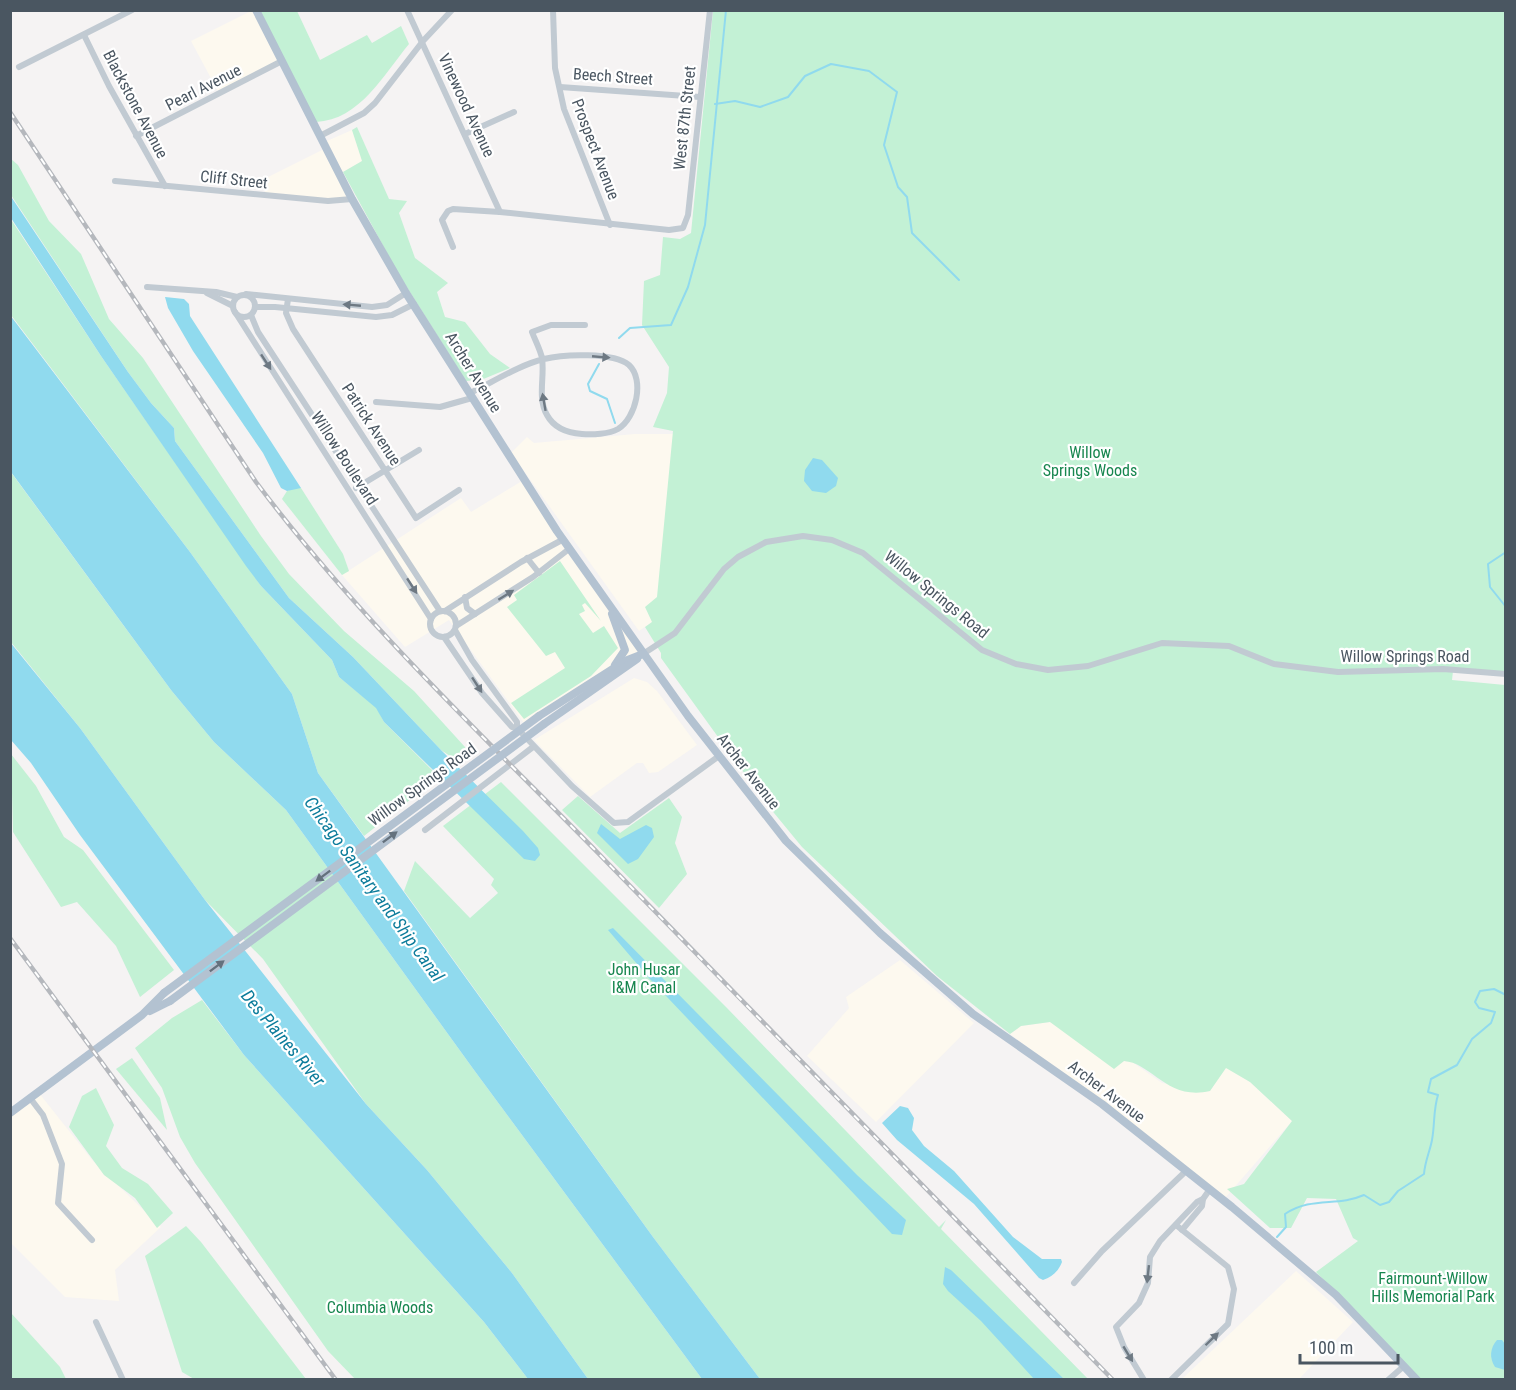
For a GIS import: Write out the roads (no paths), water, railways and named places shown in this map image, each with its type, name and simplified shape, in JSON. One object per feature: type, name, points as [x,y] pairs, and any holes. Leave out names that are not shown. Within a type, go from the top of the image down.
[{"type":"main road","name":"Archer Avenue","points":[[256,10],[352,199],[406,293],[562,540],[719,756],[786,841],[919,968],[973,1014],[1102,1104],[1210,1189],[1336,1295],[1417,1380]]},
{"type":"main road","points":[[609,607],[625,650],[614,668]]},
{"type":"main road","name":"Willow Springs Road","points":[[10,1113],[142,1015],[164,993],[614,668],[644,654]]},
{"type":"main road","name":"Willow Springs Road","points":[[142,1015],[170,1001],[542,720],[621,673],[644,654]]},
{"type":"street","points":[[19,67],[132,10]]},
{"type":"street","name":"Vinewood Avenue","points":[[407,10],[500,212]]},
{"type":"street","points":[[320,136],[364,113],[375,104],[423,41],[452,10]]},
{"type":"street","name":"Prospect Avenue","points":[[553,10],[555,68],[570,125],[610,225]]},
{"type":"street","name":"West 87th Street","points":[[610,225],[669,230],[682,228],[688,215],[710,10]]},
{"type":"street","name":"Blackstone Avenue","points":[[84,35],[136,136],[165,186]]},
{"type":"street","name":"Pearl Avenue","points":[[136,136],[282,61]]},
{"type":"street","name":"Beech Street","points":[[560,87],[700,97]]},
{"type":"street","points":[[465,134],[514,112]]},
{"type":"street","name":"Cliff Street","points":[[115,181],[328,201],[352,199]]},
{"type":"street","points":[[453,248],[442,227],[442,220],[448,211],[453,209],[610,225]]},
{"type":"street","points":[[147,287],[237,297],[246,294],[380,307],[406,293]]},
{"type":"street","points":[[207,292],[244,317],[250,315],[255,307],[254,300],[246,294]]},
{"type":"street","points":[[234,309],[237,297]]},
{"type":"street","name":"Patrick Avenue","points":[[288,299],[288,320],[293,329],[416,518],[459,490]]},
{"type":"street","points":[[255,307],[376,317],[392,315],[414,304]]},
{"type":"street","name":"Willow Boulevard","points":[[234,309],[431,619]]},
{"type":"street","name":"Willow Boulevard","points":[[250,315],[258,332],[442,611]]},
{"type":"street","points":[[376,402],[440,408],[542,359],[589,356],[626,362],[637,376],[639,389],[621,426],[611,431],[572,433],[555,425],[547,416],[542,401],[542,359],[532,332],[551,325],[585,324]]},
{"type":"street","points":[[350,492],[419,450]]},
{"type":"street","name":"Willow Springs Road","points":[[644,654],[675,633],[724,569],[738,557],[766,542],[803,536],[832,540],[863,553],[982,650],[1000,659],[1033,668],[1063,670],[1088,666],[1162,643],[1229,646],[1274,664],[1338,672],[1412,669],[1506,674]]},
{"type":"street","points":[[562,540],[527,558],[442,611],[431,619],[432,631],[444,637],[482,693],[512,727],[517,728],[584,797],[618,824],[628,822],[719,756]]},
{"type":"street","points":[[444,637],[539,573],[569,549]]},
{"type":"street","points":[[527,558],[539,573]]},
{"type":"street","points":[[465,597],[467,608],[475,614]]},
{"type":"street","points":[[442,611],[455,618],[455,628],[472,660],[517,722],[517,728]]},
{"type":"street","points":[[424,830],[533,747]]},
{"type":"street","points":[[30,1098],[43,1115],[62,1164],[58,1203],[92,1240]]},
{"type":"street","points":[[1074,1283],[1102,1251],[1186,1171]]},
{"type":"street","points":[[1182,1230],[1202,1206],[1203,1199],[1210,1189]]},
{"type":"street","points":[[1144,1380],[1124,1347],[1116,1327],[1139,1303],[1148,1283],[1150,1257],[1160,1241],[1197,1202],[1203,1199]]},
{"type":"street","points":[[1171,1380],[1228,1324],[1234,1289],[1228,1267],[1176,1225]]},
{"type":"street","points":[[96,1322],[123,1380]]},
{"type":"street","points":[[1388,1380],[1404,1366]]},
{"type":"water","points":[[10,195],[128,372],[151,403],[174,428],[175,441],[289,598],[353,657],[441,750],[523,831],[538,848],[540,855],[535,861],[524,859],[384,722],[376,708],[339,677],[332,660],[261,586],[101,356],[11,218]]},
{"type":"water","points":[[165,297],[184,299],[189,304],[190,316],[301,488],[287,491],[281,488],[263,453],[193,351],[168,308]]},
{"type":"water","name":"Chicago Sanitary and Ship Canal","points":[[10,315],[190,552],[292,694],[318,773],[653,1237],[760,1379],[702,1379],[286,810],[214,742],[171,690],[11,472]]},
{"type":"water","points":[[813,458],[822,460],[838,478],[836,486],[826,493],[812,491],[804,481],[805,470]]},
{"type":"water","name":"Des Plaines River","points":[[10,642],[80,728],[205,900],[366,1104],[427,1170],[512,1273],[588,1379],[528,1379],[484,1322],[244,1055],[80,835],[31,763],[11,740]]},
{"type":"water","points":[[601,824],[620,839],[646,825],[652,828],[654,837],[638,859],[628,864],[597,833]]},
{"type":"water","points":[[613,928],[857,1175],[906,1220],[902,1235],[892,1234],[649,978],[608,930]]},
{"type":"water","points":[[900,1106],[908,1108],[914,1118],[912,1130],[924,1146],[954,1171],[1013,1237],[1042,1259],[1061,1259],[1059,1269],[1054,1274],[1043,1280],[1039,1278],[974,1204],[897,1140],[882,1123]]},
{"type":"water","points":[[945,1267],[951,1270],[1064,1379],[1034,1379],[981,1321],[948,1291],[943,1284]]},
{"type":"water","points":[[1497,1340],[1502,1340],[1505,1344],[1505,1370],[1495,1367],[1491,1357]]},
{"type":"waterway","points":[[619,338],[630,328],[671,325],[688,287],[705,225],[726,10]]},
{"type":"waterway","points":[[715,104],[735,101],[760,107],[788,97],[805,76],[831,64],[869,71],[897,92],[884,145],[898,187],[907,197],[912,233],[959,280]]},
{"type":"waterway","points":[[599,364],[588,384],[590,391],[607,399],[615,423]]},
{"type":"waterway","points":[[1506,552],[1488,564],[1490,587],[1506,607]]},
{"type":"waterway","points":[[1277,1237],[1286,1227],[1285,1214],[1295,1209],[1305,1205],[1354,1199],[1364,1195],[1380,1205],[1389,1202],[1398,1191],[1424,1174],[1432,1140],[1438,1095],[1428,1092],[1431,1079],[1457,1065],[1472,1039],[1491,1023],[1495,1012],[1479,1008],[1475,1002],[1480,991],[1494,989],[1506,995]]},
{"type":"railway","points":[[10,112],[256,482],[335,580],[421,673],[1113,1380]]},
{"type":"railway","points":[[10,938],[336,1380]]},
{"type":"park label","name":"Willow Springs Woods","points":[[1090,461]]},
{"type":"park label","name":"John Husar I&M Canal","points":[[644,978]]},
{"type":"park label","name":"Fairmount-Willow Hills Memorial Park","points":[[1433,1287]]},
{"type":"park label","name":"Columbia Woods","points":[[380,1307]]}]
